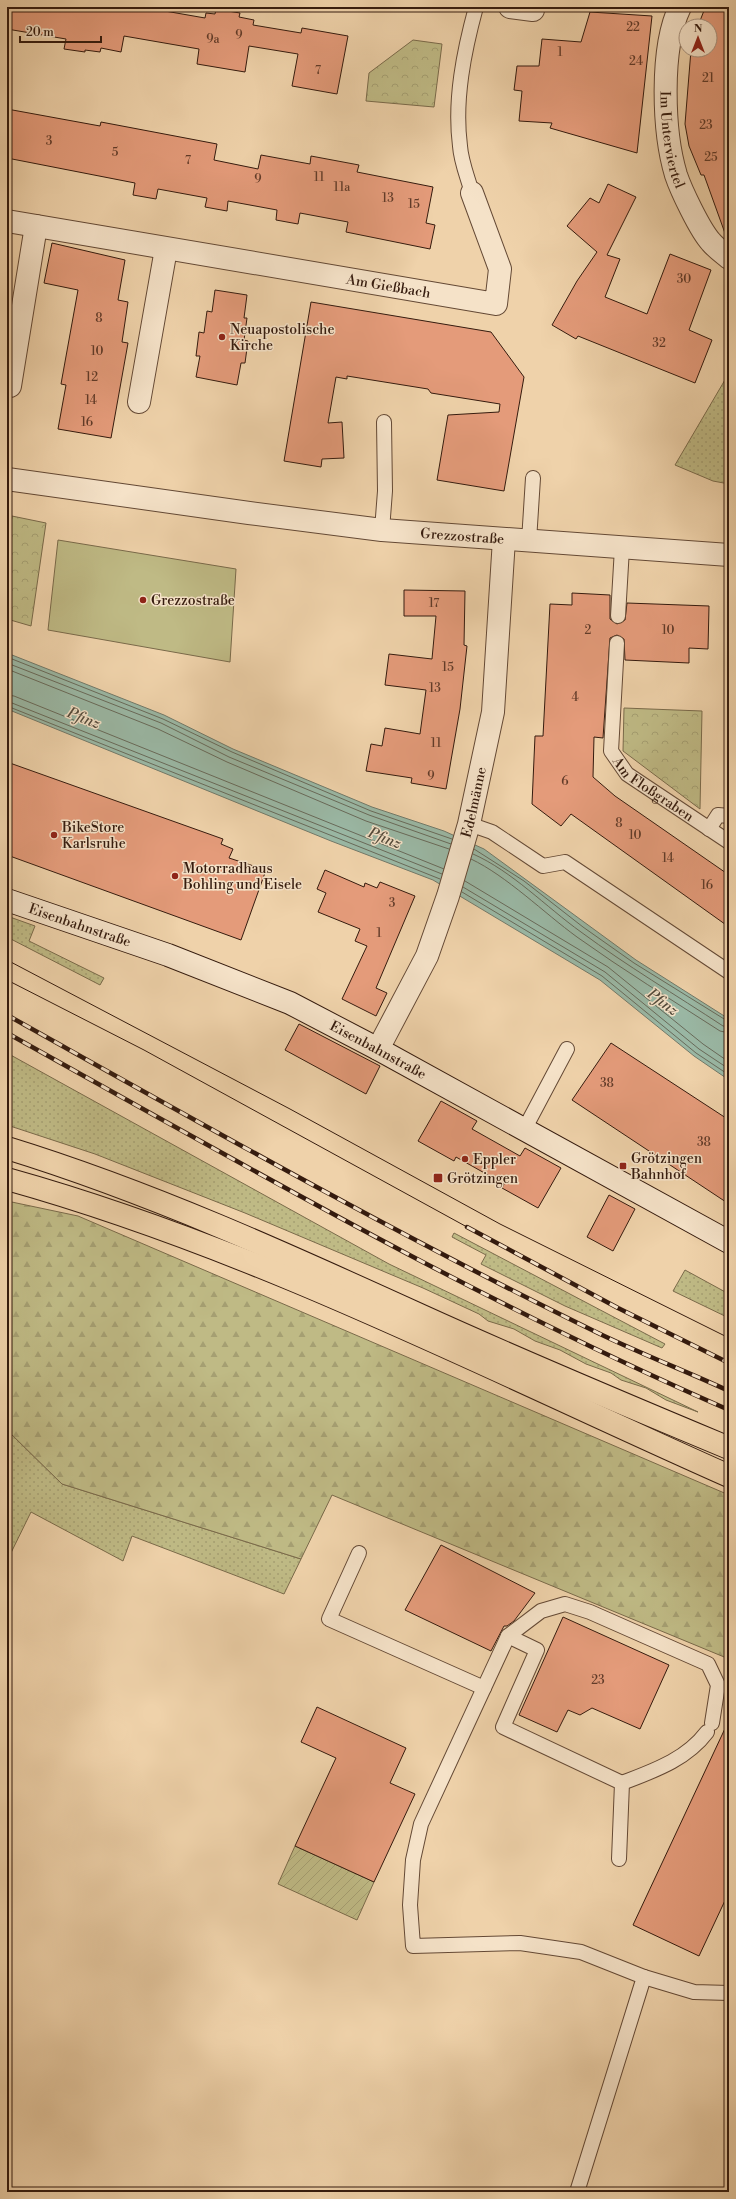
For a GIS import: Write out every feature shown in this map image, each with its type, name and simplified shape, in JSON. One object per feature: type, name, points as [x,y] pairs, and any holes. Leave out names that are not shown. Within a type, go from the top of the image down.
[{"type":"highway","points":[[7,1148],[62,1165],[194,1215],[324,1271],[524,1361],[729,1448]]},
{"type":"highway","points":[[7,1179],[60,1194],[188,1238],[407,1330],[729,1476]]},
{"type":"street","points":[[510,7],[533,10]]},
{"type":"street","name":"Im Unterviertel","points":[[680,7],[669,43],[666,88],[668,137],[676,175],[690,206],[710,242],[729,258]]},
{"type":"street","name":"Am Gießbach","points":[[7,221],[496,304],[500,269],[472,193]]},
{"type":"street","points":[[10,386],[36,226]]},
{"type":"street","points":[[139,402],[166,249]]},
{"type":"street","name":"Grezzostraße","points":[[7,479],[382,530],[729,556]]},
{"type":"street","name":"Edelmänne","points":[[378,1049],[426,956],[448,896],[467,831],[493,712],[504,539]]},
{"type":"street","name":"Eisenbahnstraße","points":[[7,900],[168,955],[290,1003],[378,1049],[729,1242]]},
{"type":"lane","points":[[472,193],[460,146],[459,103],[465,49],[476,7]]},
{"type":"lane","points":[[382,530],[385,491],[384,422]]},
{"type":"lane","points":[[529,541],[533,478]]},
{"type":"lane","points":[[618,616],[622,548]]},
{"type":"lane","name":"Am Floßgraben","points":[[617,643],[611,751],[627,774],[729,842]]},
{"type":"lane","points":[[709,829],[718,815],[729,816]]},
{"type":"lane","points":[[467,831],[492,832],[544,866],[565,862],[729,972]]},
{"type":"lane","points":[[524,1130],[568,1049]]},
{"type":"lane","points":[[359,1554],[329,1619],[484,1688]]},
{"type":"lane","points":[[508,1636],[537,1650],[503,1727],[622,1784],[665,1766],[700,1742],[709,1727],[718,1685],[708,1664],[590,1612],[565,1604],[541,1611],[508,1636],[421,1824],[414,1860],[410,1905],[414,1946],[520,1943],[581,1952],[644,1977],[694,1992],[729,1993]]},
{"type":"lane","points":[[619,1859],[622,1784]]},
{"type":"lane","points":[[577,2192],[644,1977]]},
{"type":"green space","points":[[413,40],[442,44],[434,107],[366,101],[369,73]]},
{"type":"green space","points":[[729,373],[729,484],[713,481],[675,465]]},
{"type":"green space","points":[[7,515],[46,523],[31,626],[7,619]]},
{"type":"green space","name":"Grezzostraße","points":[[58,540],[236,569],[230,662],[48,630]]},
{"type":"green space","points":[[624,708],[702,711],[700,809],[623,751]]},
{"type":"green space","points":[[7,916],[35,926],[29,941],[104,978],[100,985],[7,937]]},
{"type":"green space","points":[[7,1053],[389,1264],[698,1412],[666,1400],[646,1388],[621,1380],[611,1373],[586,1364],[560,1350],[535,1341],[514,1329],[488,1321],[479,1314],[423,1288],[245,1213],[95,1154],[7,1125]]},
{"type":"green space","points":[[7,1201],[78,1216],[729,1495],[729,1659],[332,1495],[301,1559],[62,1484],[7,1430]]},
{"type":"green space","points":[[454,1233],[665,1344],[662,1348],[565,1306],[481,1264],[486,1255],[452,1237]]},
{"type":"green space","points":[[685,1270],[729,1294],[729,1318],[673,1291]]},
{"type":"green space","points":[[7,1430],[62,1484],[301,1559],[284,1594],[132,1536],[123,1561],[31,1512],[7,1561]]},
{"type":"green space","points":[[295,1846],[374,1882],[357,1920],[278,1884]]},
{"type":"water","name":"Pfinz","points":[[7,653],[164,715],[233,749],[372,807],[444,831],[484,849],[636,960],[729,1019],[729,1080],[694,1056],[600,980],[433,880],[331,841],[7,709]]},
{"type":"building","points":[[7,7],[142,7],[205,18],[206,13],[215,14],[216,9],[240,13],[239,17],[254,20],[253,25],[301,33],[302,28],[348,36],[337,94],[292,86],[298,54],[249,46],[245,72],[197,64],[199,49],[124,36],[121,52],[101,48],[100,52],[85,50],[85,52],[64,49],[66,39],[7,29]]},
{"type":"building","points":[[705,8],[729,8],[729,59],[725,112],[729,133],[729,235],[726,236],[704,175],[701,175],[689,146],[685,124],[690,58],[718,58],[718,18],[701,18]]},
{"type":"building","points":[[590,12],[652,16],[637,153],[550,128],[552,123],[519,121],[522,91],[514,90],[517,66],[539,66],[542,39],[581,42]]},
{"type":"building","points":[[7,109],[100,126],[101,122],[217,144],[214,160],[258,169],[261,155],[310,164],[311,156],[359,165],[357,172],[433,187],[426,223],[435,225],[430,249],[346,232],[348,222],[300,213],[298,224],[276,220],[277,210],[228,201],[227,211],[205,207],[207,198],[158,189],[156,199],[133,195],[135,183],[7,158]]},
{"type":"building","points":[[608,184],[636,197],[607,255],[620,259],[605,297],[647,314],[670,254],[711,270],[689,330],[712,340],[695,383],[578,336],[576,339],[552,325],[577,281],[597,252],[567,226],[590,198],[599,203]]},
{"type":"building","points":[[52,243],[125,260],[118,300],[128,302],[122,342],[128,343],[111,438],[58,429],[66,385],[61,384],[78,290],[44,283]]},
{"type":"building","name":"Neuapostolische Kirche","points":[[215,290],[247,295],[244,318],[247,318],[244,340],[248,341],[245,363],[241,363],[237,385],[196,377],[200,356],[196,356],[199,332],[204,333],[207,311],[212,312]]},
{"type":"building","points":[[311,302],[491,332],[524,377],[504,491],[437,480],[448,415],[499,412],[500,404],[431,393],[428,389],[347,376],[347,379],[336,377],[328,423],[342,422],[344,458],[322,459],[321,467],[284,461]]},
{"type":"building","points":[[404,590],[465,591],[464,645],[467,646],[460,709],[446,789],[411,783],[412,778],[366,771],[371,744],[382,746],[385,728],[420,734],[426,690],[385,685],[389,654],[432,659],[436,616],[404,616]]},
{"type":"building","points":[[572,593],[610,595],[610,619],[617,624],[625,620],[627,603],[709,606],[708,649],[689,648],[689,663],[625,660],[624,639],[617,635],[610,638],[603,738],[594,737],[593,777],[615,796],[729,875],[729,927],[571,814],[561,826],[532,804],[535,736],[543,736],[550,604],[572,605]]},
{"type":"building","points":[[7,762],[223,839],[221,844],[233,849],[229,858],[266,870],[241,940],[7,855]]},
{"type":"building","points":[[325,870],[364,887],[365,883],[377,888],[380,882],[415,896],[376,988],[387,993],[376,1016],[342,999],[367,946],[355,941],[360,929],[318,912],[326,893],[317,889]]},
{"type":"building","points":[[299,1024],[380,1066],[366,1094],[285,1050]]},
{"type":"building","points":[[611,1043],[729,1120],[729,1204],[572,1100]]},
{"type":"building","points":[[441,1101],[477,1121],[472,1129],[520,1156],[525,1148],[561,1168],[538,1208],[502,1188],[504,1184],[456,1157],[454,1161],[418,1141]]},
{"type":"building","points":[[609,1195],[635,1209],[613,1251],[587,1237]]},
{"type":"building","points":[[441,1545],[535,1593],[514,1621],[507,1626],[504,1626],[491,1651],[405,1610]]},
{"type":"building","points":[[563,1617],[669,1665],[640,1729],[592,1708],[580,1715],[568,1710],[557,1732],[519,1715]]},
{"type":"building","points":[[317,1707],[406,1748],[390,1783],[415,1794],[374,1882],[295,1846],[336,1758],[301,1742]]},
{"type":"building","points":[[729,1720],[729,1892],[699,1956],[633,1925]]},
{"type":"tram line","points":[[7,960],[290,1109],[500,1224],[729,1338]]},
{"type":"tram line","points":[[7,980],[144,1050],[467,1227]]},
{"type":"railway","points":[[7,1015],[300,1178],[448,1257],[598,1333],[729,1391]]},
{"type":"railway","points":[[7,1033],[274,1182],[454,1278],[544,1324],[729,1410]]},
{"type":"railway","points":[[467,1227],[618,1308],[729,1363]]},
{"type":"place","name":"Neuapostolische Kirche","points":[[222,337]]},
{"type":"place","name":"Grezzostraße","points":[[143,600]]},
{"type":"place","name":"BikeStore Karlsruhe","points":[[54,835]]},
{"type":"place","name":"Motorradhaus Bohling und Eisele","points":[[175,876]]},
{"type":"place","name":"Eppler","points":[[465,1159]]},
{"type":"place","name":"Grötzingen Bahnhof","points":[[623,1166]]},
{"type":"place","name":"Grötzingen","points":[[438,1178]]}]
